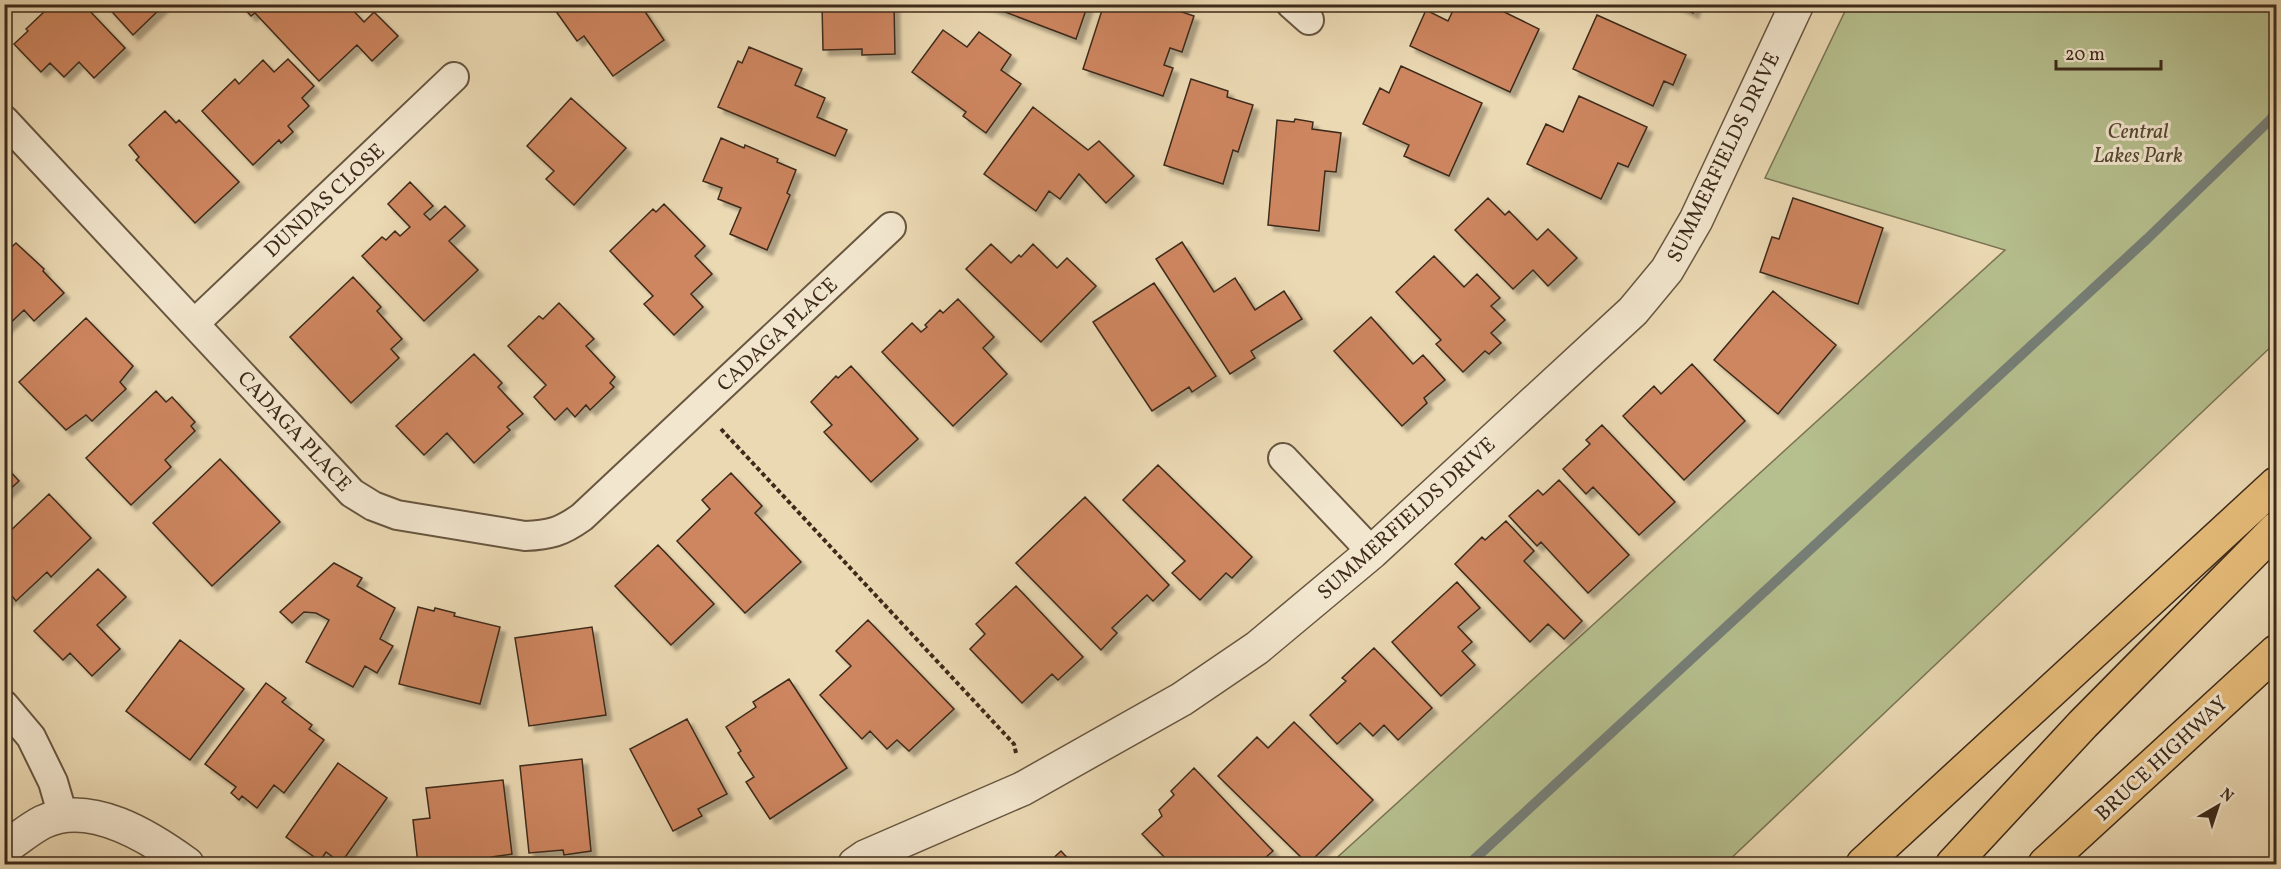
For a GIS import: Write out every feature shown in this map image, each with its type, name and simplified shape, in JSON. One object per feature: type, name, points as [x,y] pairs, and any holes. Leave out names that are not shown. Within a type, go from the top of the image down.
[{"type":"highway","points":[[1863,864],[2277,484]]},
{"type":"highway","points":[[1953,864],[2083,724],[2277,529]]},
{"type":"highway","name":"BRUCE HIGHWAY","points":[[2045,864],[2277,652]]},
{"type":"street","name":"SUMMERFIELDS DRIVE","points":[[855,864],[865,857],[1022,789],[1182,699],[1257,648],[1372,552],[1633,311],[1667,270],[1696,220],[1797,4]]},
{"type":"street","name":"DUNDAS CLOSE","points":[[195,323],[454,77]]},
{"type":"street","name":"CADAGA PLACE","points":[[4,120],[352,493],[374,506],[397,515],[525,537],[546,536],[564,530],[582,517],[891,227]]},
{"type":"street","points":[[1283,458],[1372,552]]},
{"type":"street","points":[[4,705],[31,737],[53,782],[63,816]]},
{"type":"street","points":[[4,848],[44,822],[63,816],[88,817],[113,822],[159,844],[187,864]]},
{"type":"path","points":[[700,407],[1014,744],[1022,789]]},
{"type":"green space","name":"Central Lakes Park","points":[[1848,5],[2276,5],[2276,342],[1725,864],[1330,864],[2005,250],[1765,178]]},
{"type":"building","points":[[49,4],[83,4],[125,48],[94,78],[79,62],[64,77],[50,63],[41,72],[14,44],[28,31],[26,29],[48,8]]},
{"type":"building","points":[[105,4],[159,4],[162,7],[133,35]]},
{"type":"building","points":[[240,4],[347,4],[364,22],[374,12],[398,36],[372,61],[357,45],[319,81],[255,13],[251,16]]},
{"type":"building","points":[[556,4],[640,4],[664,40],[613,76],[584,36],[577,41],[553,7]]},
{"type":"building","points":[[822,4],[894,4],[895,54],[862,55],[862,49],[823,50]]},
{"type":"building","points":[[984,4],[1088,4],[1076,39]]},
{"type":"building","points":[[1104,4],[1146,4],[1160,10],[1161,5],[1194,16],[1182,52],[1170,48],[1164,65],[1173,68],[1163,96],[1083,69]]},
{"type":"building","points":[[1456,4],[1488,4],[1539,29],[1510,92],[1410,46],[1426,10],[1448,21]]},
{"type":"building","points":[[1675,4],[1696,4],[1693,13]]},
{"type":"building","points":[[1597,15],[1686,55],[1673,85],[1664,81],[1653,106],[1573,69]]},
{"type":"building","points":[[943,30],[967,47],[979,32],[1011,55],[1001,70],[1021,84],[986,133],[963,116],[966,112],[912,72]]},
{"type":"building","points":[[749,47],[802,69],[795,85],[825,98],[817,117],[847,130],[835,156],[718,107],[738,61],[742,63]]},
{"type":"building","points":[[288,59],[314,86],[302,98],[309,106],[288,126],[293,132],[281,143],[279,140],[253,165],[202,111],[235,79],[239,84],[263,60],[274,72]]},
{"type":"building","points":[[1401,66],[1482,103],[1449,176],[1404,156],[1409,145],[1363,124],[1380,88],[1389,93]]},
{"type":"building","points":[[1191,79],[1228,91],[1227,97],[1253,105],[1238,152],[1233,150],[1223,184],[1164,165]]},
{"type":"building","points":[[1579,96],[1647,127],[1628,167],[1618,163],[1601,199],[1527,164],[1546,124],[1563,132]]},
{"type":"building","points":[[571,98],[626,148],[574,205],[546,179],[554,171],[527,146]]},
{"type":"building","points":[[1033,107],[1088,150],[1099,141],[1134,176],[1106,203],[1079,174],[1060,199],[1049,191],[1036,211],[984,174]]},
{"type":"building","points":[[165,111],[176,123],[179,120],[239,182],[195,223],[136,160],[139,157],[129,145]]},
{"type":"building","points":[[1295,119],[1313,122],[1312,129],[1341,133],[1336,172],[1325,171],[1319,231],[1268,225],[1277,120],[1294,122]]},
{"type":"building","points":[[721,138],[778,159],[777,162],[796,170],[787,193],[790,195],[767,250],[730,234],[741,208],[718,199],[722,188],[703,181]]},
{"type":"building","points":[[410,182],[433,206],[424,214],[430,220],[445,206],[465,226],[449,241],[478,270],[424,321],[362,256],[382,237],[386,240],[395,231],[400,236],[410,227],[388,204]]},
{"type":"building","points":[[1488,198],[1505,215],[1509,211],[1537,240],[1548,229],[1577,258],[1548,286],[1533,270],[1513,289],[1455,230]]},
{"type":"building","points":[[1793,198],[1883,228],[1858,304],[1760,272],[1772,237],[1779,239]]},
{"type":"building","points":[[664,204],[705,246],[695,256],[712,274],[691,294],[703,307],[674,335],[644,304],[653,296],[610,251],[653,209],[656,212]]},
{"type":"building","points":[[1182,242],[1214,292],[1235,278],[1255,310],[1284,291],[1302,319],[1251,351],[1255,358],[1230,374],[1156,259]]},
{"type":"building","points":[[16,243],[44,269],[43,271],[64,293],[34,321],[24,310],[4,329],[4,254]]},
{"type":"building","points":[[991,244],[1011,263],[1019,255],[1021,257],[1033,244],[1057,268],[1067,258],[1096,286],[1041,342],[966,269]]},
{"type":"building","points":[[1434,256],[1464,287],[1477,274],[1500,298],[1491,306],[1505,320],[1491,333],[1501,343],[1489,354],[1485,351],[1463,372],[1436,344],[1441,340],[1396,292]]},
{"type":"building","points":[[353,277],[381,307],[377,311],[402,339],[391,349],[399,358],[351,403],[290,337]]},
{"type":"building","points":[[1154,283],[1216,376],[1192,392],[1189,387],[1152,411],[1093,322]]},
{"type":"building","points":[[1773,291],[1836,345],[1778,414],[1714,360]]},
{"type":"building","points":[[958,299],[994,337],[983,348],[1007,374],[953,426],[882,352],[912,323],[921,332],[940,310],[943,313]]},
{"type":"building","points":[[559,303],[594,339],[586,346],[615,377],[610,383],[614,387],[590,410],[586,405],[575,417],[567,408],[555,420],[534,397],[546,385],[508,346],[539,316],[543,319]]},
{"type":"building","points":[[1371,317],[1413,364],[1423,355],[1445,380],[1424,398],[1427,403],[1402,426],[1334,351]]},
{"type":"building","points":[[86,318],[133,366],[120,382],[126,389],[92,421],[86,415],[66,430],[19,382]]},
{"type":"building","points":[[474,354],[502,383],[498,387],[523,414],[507,427],[510,430],[474,463],[447,433],[424,455],[396,426]]},
{"type":"building","points":[[1692,364],[1745,421],[1684,480],[1623,416],[1654,386],[1661,394]]},
{"type":"building","points":[[851,366],[918,439],[871,482],[824,432],[832,425],[811,402],[836,376],[838,378]]},
{"type":"building","points":[[156,391],[166,402],[172,397],[195,422],[191,426],[195,431],[165,460],[171,467],[131,505],[86,458]]},
{"type":"building","points":[[1602,425],[1675,502],[1639,535],[1593,487],[1586,494],[1563,469],[1590,444],[1586,440]]},
{"type":"building","points":[[220,459],[280,522],[212,586],[153,523]]},
{"type":"building","points":[[4,465],[19,481],[6,493],[4,492]]},
{"type":"building","points":[[1158,465],[1252,557],[1232,578],[1226,573],[1200,600],[1172,573],[1185,561],[1123,500]]},
{"type":"building","points":[[731,473],[762,506],[755,513],[801,562],[745,613],[677,541],[710,509],[702,500]]},
{"type":"building","points":[[1559,480],[1629,555],[1588,593],[1541,542],[1537,546],[1509,516],[1538,490],[1543,495]]},
{"type":"building","points":[[49,494],[91,538],[51,577],[47,572],[16,601],[12,596],[7,601],[4,598],[4,529],[8,533]]},
{"type":"building","points":[[1085,497],[1169,585],[1153,601],[1147,595],[1112,628],[1117,633],[1101,650],[1016,563]]},
{"type":"building","points":[[1506,521],[1534,551],[1524,561],[1582,621],[1564,639],[1548,624],[1530,642],[1455,564],[1482,537],[1485,540]]},
{"type":"building","points":[[658,545],[714,604],[671,645],[615,586]]},
{"type":"building","points":[[334,563],[362,578],[357,586],[395,608],[380,639],[393,646],[377,673],[365,666],[353,687],[306,662],[329,620],[316,613],[304,612],[292,623],[280,612]]},
{"type":"building","points":[[98,569],[126,597],[97,625],[120,649],[92,676],[70,653],[63,660],[34,631]]},
{"type":"building","points":[[1457,582],[1480,608],[1458,627],[1472,642],[1462,651],[1475,665],[1441,696],[1392,642]]},
{"type":"building","points":[[1016,586],[1083,657],[1058,680],[1052,674],[1022,703],[970,649],[985,634],[976,624]]},
{"type":"building","points":[[418,607],[434,611],[435,608],[455,613],[454,616],[500,627],[480,704],[399,684]]},
{"type":"building","points":[[868,620],[954,709],[909,751],[897,740],[887,749],[870,731],[862,739],[820,695],[851,666],[836,651]]},
{"type":"building","points":[[592,627],[606,715],[529,726],[515,638]]},
{"type":"building","points":[[180,640],[244,689],[190,760],[126,711]]},
{"type":"building","points":[[1374,648],[1432,708],[1398,740],[1384,725],[1373,736],[1360,723],[1337,744],[1310,715],[1346,681],[1342,678]]},
{"type":"building","points":[[789,679],[847,768],[770,819],[746,782],[754,777],[738,753],[741,751],[726,727],[756,707],[753,702]]},
{"type":"building","points":[[266,683],[286,698],[282,702],[312,725],[309,729],[324,740],[284,793],[274,785],[257,808],[242,796],[239,800],[231,793],[236,787],[205,764]]},
{"type":"building","points":[[687,719],[727,794],[698,809],[702,816],[673,831],[630,749]]},
{"type":"building","points":[[1294,722],[1373,800],[1308,864],[1218,776],[1257,737],[1268,748]]},
{"type":"building","points":[[582,759],[591,851],[564,855],[563,850],[529,853],[520,766]]},
{"type":"building","points":[[338,763],[387,798],[341,863],[326,852],[320,861],[286,837]]},
{"type":"building","points":[[1194,768],[1273,851],[1258,864],[1182,864],[1176,858],[1170,863],[1142,834],[1162,816],[1159,810],[1174,795],[1171,791]]},
{"type":"building","points":[[503,780],[512,854],[492,857],[493,863],[479,864],[478,858],[418,864],[413,820],[430,818],[426,788]]},
{"type":"building","points":[[1061,851],[1073,864],[1047,864]]},
{"type":"waterway","points":[[1469,864],[2147,239],[2271,119],[2276,111]]}]
